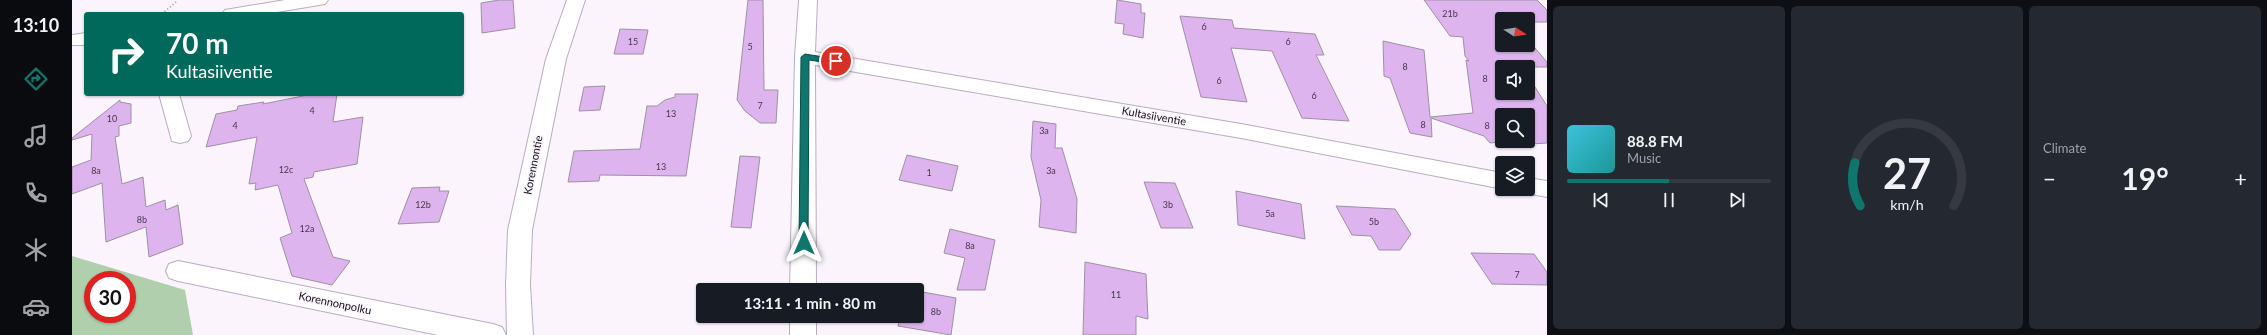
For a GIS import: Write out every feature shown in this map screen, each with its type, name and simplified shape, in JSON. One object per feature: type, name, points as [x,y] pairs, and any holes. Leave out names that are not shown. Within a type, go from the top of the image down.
[{"type":"street","points":[[244,12],[319,0]]},
{"type":"street","name":"Korennontie","points":[[520,335],[518,285],[520,230],[556,59],[576,0]]},
{"type":"street","points":[[803,283],[805,57],[808,0]]},
{"type":"street","name":"Kultasiiventie","points":[[805,57],[1241,131],[1495,180]]},
{"type":"street","points":[[170,96],[180,136]]},
{"type":"street","points":[[1535,187],[1547,189]]},
{"type":"street","name":"Korennonpolku","points":[[178,271],[493,335]]},
{"type":"street","points":[[803,323],[803,335]]},
{"type":"path","points":[[164,12],[177,1]]},
{"type":"green space","points":[[72,256],[122,271],[84,271],[84,323],[136,323],[136,275],[185,290],[193,335],[72,335]]},
{"type":"building","points":[[499,0],[513,0],[515,28],[482,33],[481,3]]},
{"type":"building","points":[[748,0],[763,0],[764,90],[778,90],[776,123],[760,123],[745,111],[737,100]]},
{"type":"building","points":[[1117,0],[1141,4],[1141,13],[1145,13],[1143,38],[1123,34],[1124,24],[1115,23]]},
{"type":"building","points":[[1424,0],[1537,0],[1547,10],[1547,22],[1535,22],[1535,12],[1495,12],[1495,52],[1535,52],[1535,48],[1547,62],[1547,67],[1535,67],[1535,60],[1495,60],[1495,100],[1535,100],[1535,87],[1547,106],[1547,143],[1535,144],[1535,108],[1495,108],[1495,143],[1490,143],[1484,136],[1431,118],[1432,137],[1410,133],[1390,78],[1384,76],[1383,41],[1424,50],[1430,117],[1473,113],[1466,60],[1469,61],[1465,56],[1463,37],[1450,36]]},
{"type":"building","points":[[1180,16],[1232,20],[1234,28],[1315,34],[1324,55],[1316,55],[1349,121],[1302,118],[1272,51],[1231,48],[1247,102],[1201,97]]},
{"type":"building","points":[[620,29],[648,30],[643,54],[614,54]]},
{"type":"building","points":[[605,86],[600,110],[579,111],[584,87]]},
{"type":"building","points":[[675,94],[698,94],[686,176],[600,175],[599,181],[568,182],[574,151],[640,149],[647,106],[657,106],[665,100],[675,97]]},
{"type":"building","points":[[303,96],[337,96],[333,122],[363,117],[357,164],[314,172],[313,177],[304,179],[333,257],[350,261],[332,285],[292,276],[280,238],[292,233],[278,185],[255,190],[256,183],[249,184],[257,137],[206,147],[216,114],[237,110],[238,106],[264,102],[263,104]]},
{"type":"building","points":[[120,100],[120,102],[131,104],[131,123],[119,126],[119,136],[115,137],[122,184],[143,177],[146,207],[165,200],[166,210],[178,205],[183,244],[149,257],[146,227],[106,242],[102,183],[72,194],[72,167],[91,160],[92,134],[72,140],[72,138]]},
{"type":"building","points":[[1033,121],[1056,124],[1055,148],[1062,148],[1077,199],[1076,233],[1039,227],[1041,200],[1031,157]]},
{"type":"building","points":[[907,155],[958,166],[952,191],[899,180]]},
{"type":"building","points":[[740,156],[760,157],[751,228],[731,227]]},
{"type":"building","points":[[1144,182],[1175,183],[1193,228],[1161,228]]},
{"type":"building","points":[[440,187],[439,191],[449,191],[439,222],[398,224],[412,188]]},
{"type":"building","points":[[1236,191],[1301,204],[1305,239],[1238,225]]},
{"type":"building","points":[[1336,206],[1395,209],[1411,234],[1400,250],[1379,250],[1371,236],[1352,235]]},
{"type":"building","points":[[950,229],[995,240],[985,290],[957,290],[965,258],[944,253]]},
{"type":"building","points":[[1471,253],[1534,254],[1547,272],[1547,285],[1492,284]]},
{"type":"building","points":[[1085,262],[1146,274],[1148,319],[1136,316],[1136,335],[1083,335]]},
{"type":"building","points":[[924,292],[956,298],[951,335],[898,326],[899,323],[924,323]]},
{"type":"route","points":[[804,243],[805,57],[836,61]]}]
